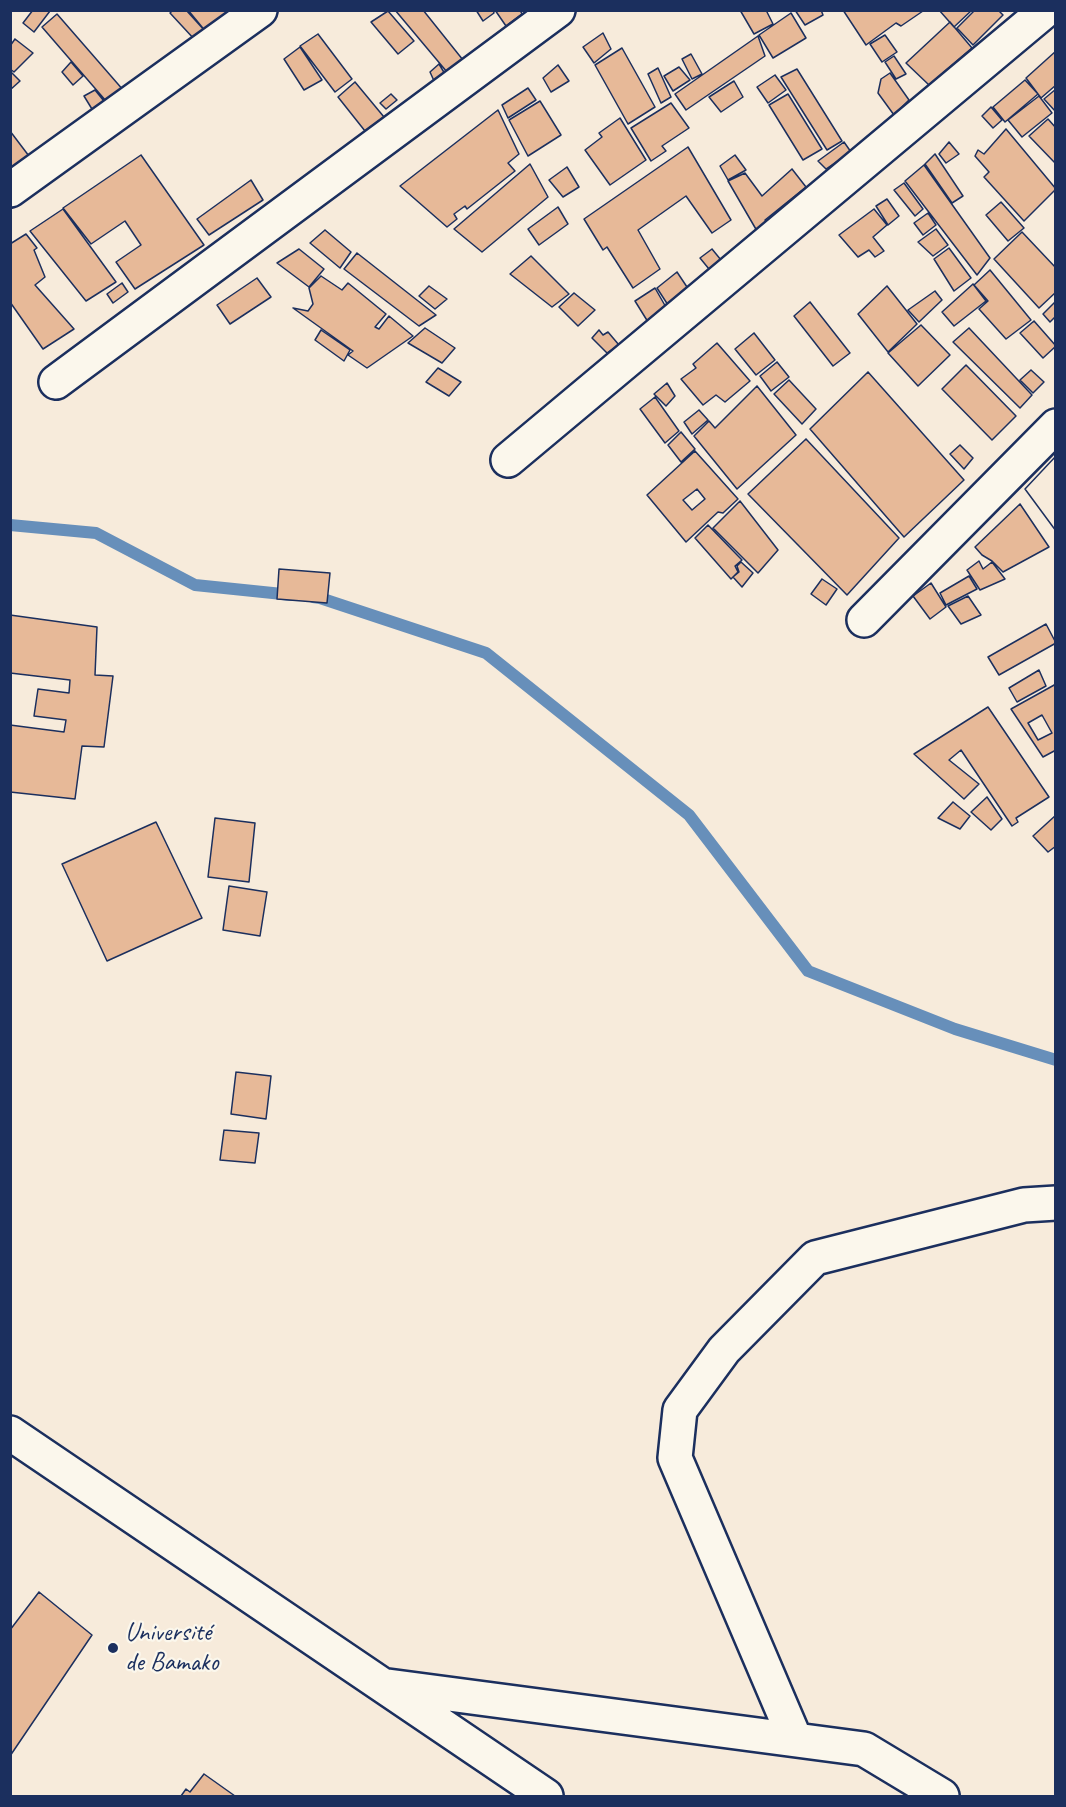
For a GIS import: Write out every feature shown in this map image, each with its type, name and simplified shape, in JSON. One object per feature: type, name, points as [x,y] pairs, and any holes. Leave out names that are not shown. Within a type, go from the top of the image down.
[{"type":"street","points":[[10,190],[261,10]]},
{"type":"street","points":[[56,382],[558,10]]},
{"type":"street","points":[[508,460],[1046,10]]},
{"type":"street","points":[[864,620],[1056,426]]},
{"type":"street","points":[[795,1740],[675,1458],[680,1410],[724,1350],[816,1258],[1024,1205],[1056,1203]]},
{"type":"street","points":[[10,1433],[546,1797]]},
{"type":"street","points":[[382,1685],[864,1749],[942,1797]]},
{"type":"building","points":[[33,10],[50,11],[34,32],[23,23]]},
{"type":"building","points":[[173,10],[186,10],[205,31],[195,40],[170,13]]},
{"type":"building","points":[[188,10],[251,10],[211,38]]},
{"type":"building","points":[[395,10],[423,10],[463,60],[447,72]]},
{"type":"building","points":[[476,10],[493,10],[494,13],[483,21]]},
{"type":"building","points":[[495,10],[520,10],[522,14],[506,26]]},
{"type":"building","points":[[740,10],[766,10],[773,24],[754,34]]},
{"type":"building","points":[[795,10],[821,10],[823,15],[805,25]]},
{"type":"building","points":[[843,10],[923,11],[901,26],[896,23],[866,45]]},
{"type":"building","points":[[939,10],[972,10],[954,27]]},
{"type":"building","points":[[975,10],[998,10],[1003,15],[973,45],[957,28]]},
{"type":"building","points":[[388,11],[414,41],[398,54],[371,22]]},
{"type":"building","points":[[791,13],[806,38],[773,58],[759,35]]},
{"type":"building","points":[[57,14],[124,91],[106,101],[42,27]]},
{"type":"building","points":[[950,22],[972,48],[929,85],[906,63]]},
{"type":"building","points":[[603,33],[611,49],[594,63],[583,47]]},
{"type":"building","points":[[318,34],[352,79],[335,92],[300,46]]},
{"type":"building","points":[[885,35],[897,52],[882,62],[870,44]]},
{"type":"building","points":[[758,36],[765,56],[686,110],[675,94]]},
{"type":"building","points":[[15,39],[33,53],[14,72],[10,69],[10,46]]},
{"type":"building","points":[[300,47],[322,80],[304,90],[284,59]]},
{"type":"building","points":[[622,48],[655,107],[628,124],[595,65]]},
{"type":"building","points":[[1056,51],[1056,85],[1041,98],[1026,78]]},
{"type":"building","points":[[691,54],[702,74],[692,79],[682,59]]},
{"type":"building","points":[[894,56],[906,74],[896,79],[885,62]]},
{"type":"building","points":[[71,62],[83,76],[73,85],[62,72]]},
{"type":"building","points":[[439,64],[445,74],[435,83],[430,72]]},
{"type":"building","points":[[558,65],[569,81],[551,92],[543,78]]},
{"type":"building","points":[[679,67],[690,80],[673,91],[664,76]]},
{"type":"building","points":[[658,68],[671,97],[661,103],[648,74]]},
{"type":"building","points":[[797,69],[842,141],[827,150],[781,77]]},
{"type":"building","points":[[10,71],[20,81],[10,90]]},
{"type":"building","points":[[890,73],[909,100],[894,115],[878,93],[881,79]]},
{"type":"building","points":[[775,75],[786,90],[768,103],[757,87]]},
{"type":"building","points":[[1025,80],[1038,94],[1005,122],[993,107]]},
{"type":"building","points":[[734,81],[743,97],[721,112],[709,97]]},
{"type":"building","points":[[355,82],[384,117],[365,131],[338,97]]},
{"type":"building","points":[[528,88],[536,100],[508,118],[502,105]]},
{"type":"building","points":[[1056,89],[1056,112],[1044,99]]},
{"type":"building","points":[[95,90],[108,106],[95,114],[84,96]]},
{"type":"building","points":[[391,94],[397,100],[386,109],[380,103]]},
{"type":"building","points":[[788,94],[822,149],[803,160],[769,105]]},
{"type":"building","points":[[1039,96],[1052,113],[1022,137],[1008,120]]},
{"type":"building","points":[[540,101],[561,135],[528,156],[509,120]]},
{"type":"building","points":[[671,103],[689,128],[662,146],[666,151],[651,161],[631,128]]},
{"type":"building","points":[[991,107],[1002,120],[993,128],[982,116]]},
{"type":"building","points":[[498,110],[519,154],[508,163],[515,171],[467,209],[465,206],[454,214],[457,219],[447,227],[400,186]]},
{"type":"building","points":[[620,118],[646,160],[610,185],[585,150],[602,137],[599,133]]},
{"type":"building","points":[[1048,119],[1056,128],[1056,164],[1029,136]]},
{"type":"building","points":[[1006,129],[1056,189],[1024,221],[984,177],[989,172],[975,156],[978,150],[984,154]]},
{"type":"building","points":[[10,131],[32,160],[10,176]]},
{"type":"building","points":[[844,142],[851,152],[826,169],[818,161]]},
{"type":"building","points":[[949,142],[959,154],[946,163],[939,154]]},
{"type":"building","points":[[688,147],[731,220],[712,233],[686,196],[638,230],[660,269],[633,288],[607,247],[603,250],[584,219]]},
{"type":"building","points":[[935,154],[963,196],[952,203],[925,164]]},
{"type":"building","points":[[141,155],[204,245],[135,289],[116,262],[141,245],[125,221],[91,244],[63,208]]},
{"type":"building","points":[[735,155],[746,170],[728,180],[720,166]]},
{"type":"building","points":[[530,164],[548,197],[482,252],[454,229]]},
{"type":"building","points":[[924,165],[990,258],[977,275],[905,181]]},
{"type":"building","points":[[567,167],[579,187],[563,197],[549,180]]},
{"type":"building","points":[[792,169],[806,187],[765,220],[768,223],[757,231],[728,181],[745,173],[762,196]]},
{"type":"building","points":[[251,180],[263,200],[209,235],[197,219]]},
{"type":"building","points":[[904,183],[923,209],[915,216],[894,190]]},
{"type":"building","points":[[887,199],[899,216],[888,225],[876,206]]},
{"type":"building","points":[[1001,202],[1024,228],[1008,241],[986,215]]},
{"type":"building","points":[[558,207],[568,224],[539,245],[528,229]]},
{"type":"building","points":[[63,209],[116,282],[86,301],[30,231]]},
{"type":"building","points":[[874,209],[887,225],[873,237],[884,251],[875,257],[869,250],[858,257],[839,235]]},
{"type":"building","points":[[928,213],[936,225],[923,235],[914,223]]},
{"type":"building","points":[[936,229],[948,245],[933,256],[918,242]]},
{"type":"building","points":[[325,230],[351,252],[340,268],[310,243]]},
{"type":"building","points":[[1022,232],[1056,268],[1056,292],[1039,308],[994,259]]},
{"type":"building","points":[[26,234],[37,248],[34,250],[45,277],[35,285],[74,329],[43,349],[10,302],[10,244]]},
{"type":"building","points":[[949,248],[971,278],[954,291],[934,259]]},
{"type":"building","points":[[299,249],[324,269],[309,287],[277,263]]},
{"type":"building","points":[[712,249],[721,260],[709,269],[700,258]]},
{"type":"building","points":[[357,253],[436,315],[419,326],[344,269]]},
{"type":"building","points":[[531,256],[569,294],[552,307],[510,274]]},
{"type":"building","points":[[990,270],[1031,320],[1006,339],[979,309],[988,301],[974,285]]},
{"type":"building","points":[[677,272],[687,287],[668,305],[657,288]]},
{"type":"building","points":[[321,276],[342,290],[348,283],[386,314],[375,327],[379,329],[389,316],[413,336],[367,368],[348,355],[353,351],[293,308],[308,311],[313,304],[309,288]]},
{"type":"building","points":[[257,278],[271,297],[230,324],[217,305]]},
{"type":"building","points":[[122,283],[128,292],[113,303],[107,294]]},
{"type":"building","points":[[973,284],[986,301],[954,326],[942,312]]},
{"type":"building","points":[[429,286],[447,299],[435,309],[419,296]]},
{"type":"building","points":[[887,286],[917,324],[888,352],[858,314]]},
{"type":"building","points":[[655,288],[667,309],[648,322],[635,301]]},
{"type":"building","points":[[935,291],[942,300],[919,322],[908,310]]},
{"type":"building","points":[[574,293],[595,310],[578,326],[559,307]]},
{"type":"building","points":[[1056,301],[1056,316],[1050,322],[1043,314]]},
{"type":"building","points":[[810,302],[850,353],[833,366],[794,316]]},
{"type":"building","points":[[1034,321],[1056,346],[1043,358],[1020,333]]},
{"type":"building","points":[[921,325],[950,355],[918,386],[888,353]]},
{"type":"building","points":[[425,328],[455,348],[442,363],[408,343]]},
{"type":"building","points":[[969,328],[1032,395],[1020,408],[953,342]]},
{"type":"building","points":[[321,330],[350,350],[344,361],[315,340]]},
{"type":"building","points":[[599,330],[603,335],[608,332],[619,345],[607,353],[592,338]]},
{"type":"building","points":[[754,333],[775,360],[756,375],[735,349]]},
{"type":"building","points":[[717,343],[750,381],[725,402],[716,395],[703,405],[681,379],[696,368],[693,364]]},
{"type":"building","points":[[777,362],[789,377],[771,391],[760,376]]},
{"type":"building","points":[[966,365],[1016,416],[992,440],[942,389]]},
{"type":"building","points":[[438,368],[461,382],[449,396],[426,382]]},
{"type":"building","points":[[1031,370],[1044,382],[1033,393],[1020,380]]},
{"type":"building","points":[[868,372],[964,480],[904,537],[810,429]]},
{"type":"building","points":[[789,380],[816,409],[802,424],[774,394]]},
{"type":"building","points":[[667,383],[675,396],[666,406],[654,394]]},
{"type":"building","points":[[757,386],[796,435],[737,489],[694,436],[709,421],[715,428]]},
{"type":"building","points":[[655,397],[679,431],[665,443],[640,409]]},
{"type":"building","points":[[699,410],[708,420],[692,434],[684,422]]},
{"type":"building","points":[[681,432],[695,449],[681,462],[668,445]]},
{"type":"building","points":[[806,439],[899,538],[847,595],[748,494]]},
{"type":"building","points":[[960,445],[973,458],[964,469],[950,454]]},
{"type":"building","points":[[695,451],[738,499],[723,513],[718,512],[686,542],[647,495]],"holes":[[[697,489],[705,499],[692,510],[683,500]]]},
{"type":"building","points":[[1056,456],[1056,531],[1025,489]]},
{"type":"building","points":[[1056,456],[1056,531],[1025,489]]},
{"type":"building","points":[[740,501],[778,550],[758,573],[713,528]]},
{"type":"building","points":[[1020,504],[1049,547],[1003,572],[975,547]]},
{"type":"building","points":[[708,525],[742,560],[735,566],[738,572],[731,579],[695,538]]},
{"type":"building","points":[[979,561],[983,569],[992,562],[1005,579],[980,590],[967,570]]},
{"type":"building","points":[[741,562],[753,573],[742,587],[733,577],[739,572],[737,566]]},
{"type":"building","points":[[279,569],[330,573],[327,603],[277,599]]},
{"type":"building","points":[[969,576],[977,589],[946,605],[940,593]]},
{"type":"building","points":[[822,579],[837,589],[826,605],[811,594]]},
{"type":"building","points":[[931,583],[946,607],[930,619],[913,596]]},
{"type":"building","points":[[968,596],[981,615],[961,624],[948,606]]},
{"type":"building","points":[[10,615],[97,627],[95,675],[113,676],[104,747],[82,746],[75,799],[10,792],[10,725],[64,732],[66,720],[34,716],[38,689],[69,693],[70,680],[10,673]]},
{"type":"building","points":[[1046,624],[1056,643],[999,675],[988,657]]},
{"type":"building","points":[[1039,670],[1046,686],[1017,702],[1009,688]]},
{"type":"building","points":[[1056,684],[1056,750],[1043,757],[1011,709]],"holes":[[[1042,715],[1052,733],[1038,740],[1028,723]]]},
{"type":"building","points":[[988,707],[1049,797],[1016,818],[1018,822],[1012,826],[961,750],[949,760],[979,784],[964,799],[914,754]]},
{"type":"building","points":[[987,797],[1002,819],[991,830],[971,812]]},
{"type":"building","points":[[953,802],[970,816],[960,829],[938,818]]},
{"type":"building","points":[[1056,815],[1056,846],[1048,852],[1033,836]]},
{"type":"building","points":[[215,818],[255,823],[249,882],[208,877]]},
{"type":"building","points":[[156,822],[202,918],[107,961],[62,864]]},
{"type":"building","points":[[229,886],[267,892],[260,936],[223,930]]},
{"type":"building","points":[[236,1072],[271,1076],[266,1119],[231,1114]]},
{"type":"building","points":[[224,1130],[259,1133],[255,1163],[220,1160]]},
{"type":"building","points":[[39,1592],[92,1635],[10,1756],[10,1630]]},
{"type":"building","points":[[204,1774],[235,1796],[181,1796],[186,1789],[190,1792]]},
{"type":"waterway","points":[[10,525],[96,533],[195,585],[292,595]]},
{"type":"waterway","points":[[313,597],[486,653],[689,815],[808,971],[955,1029],[1056,1060]]},
{"type":"place","name":"Université de Bamako","points":[[113,1648]]}]
